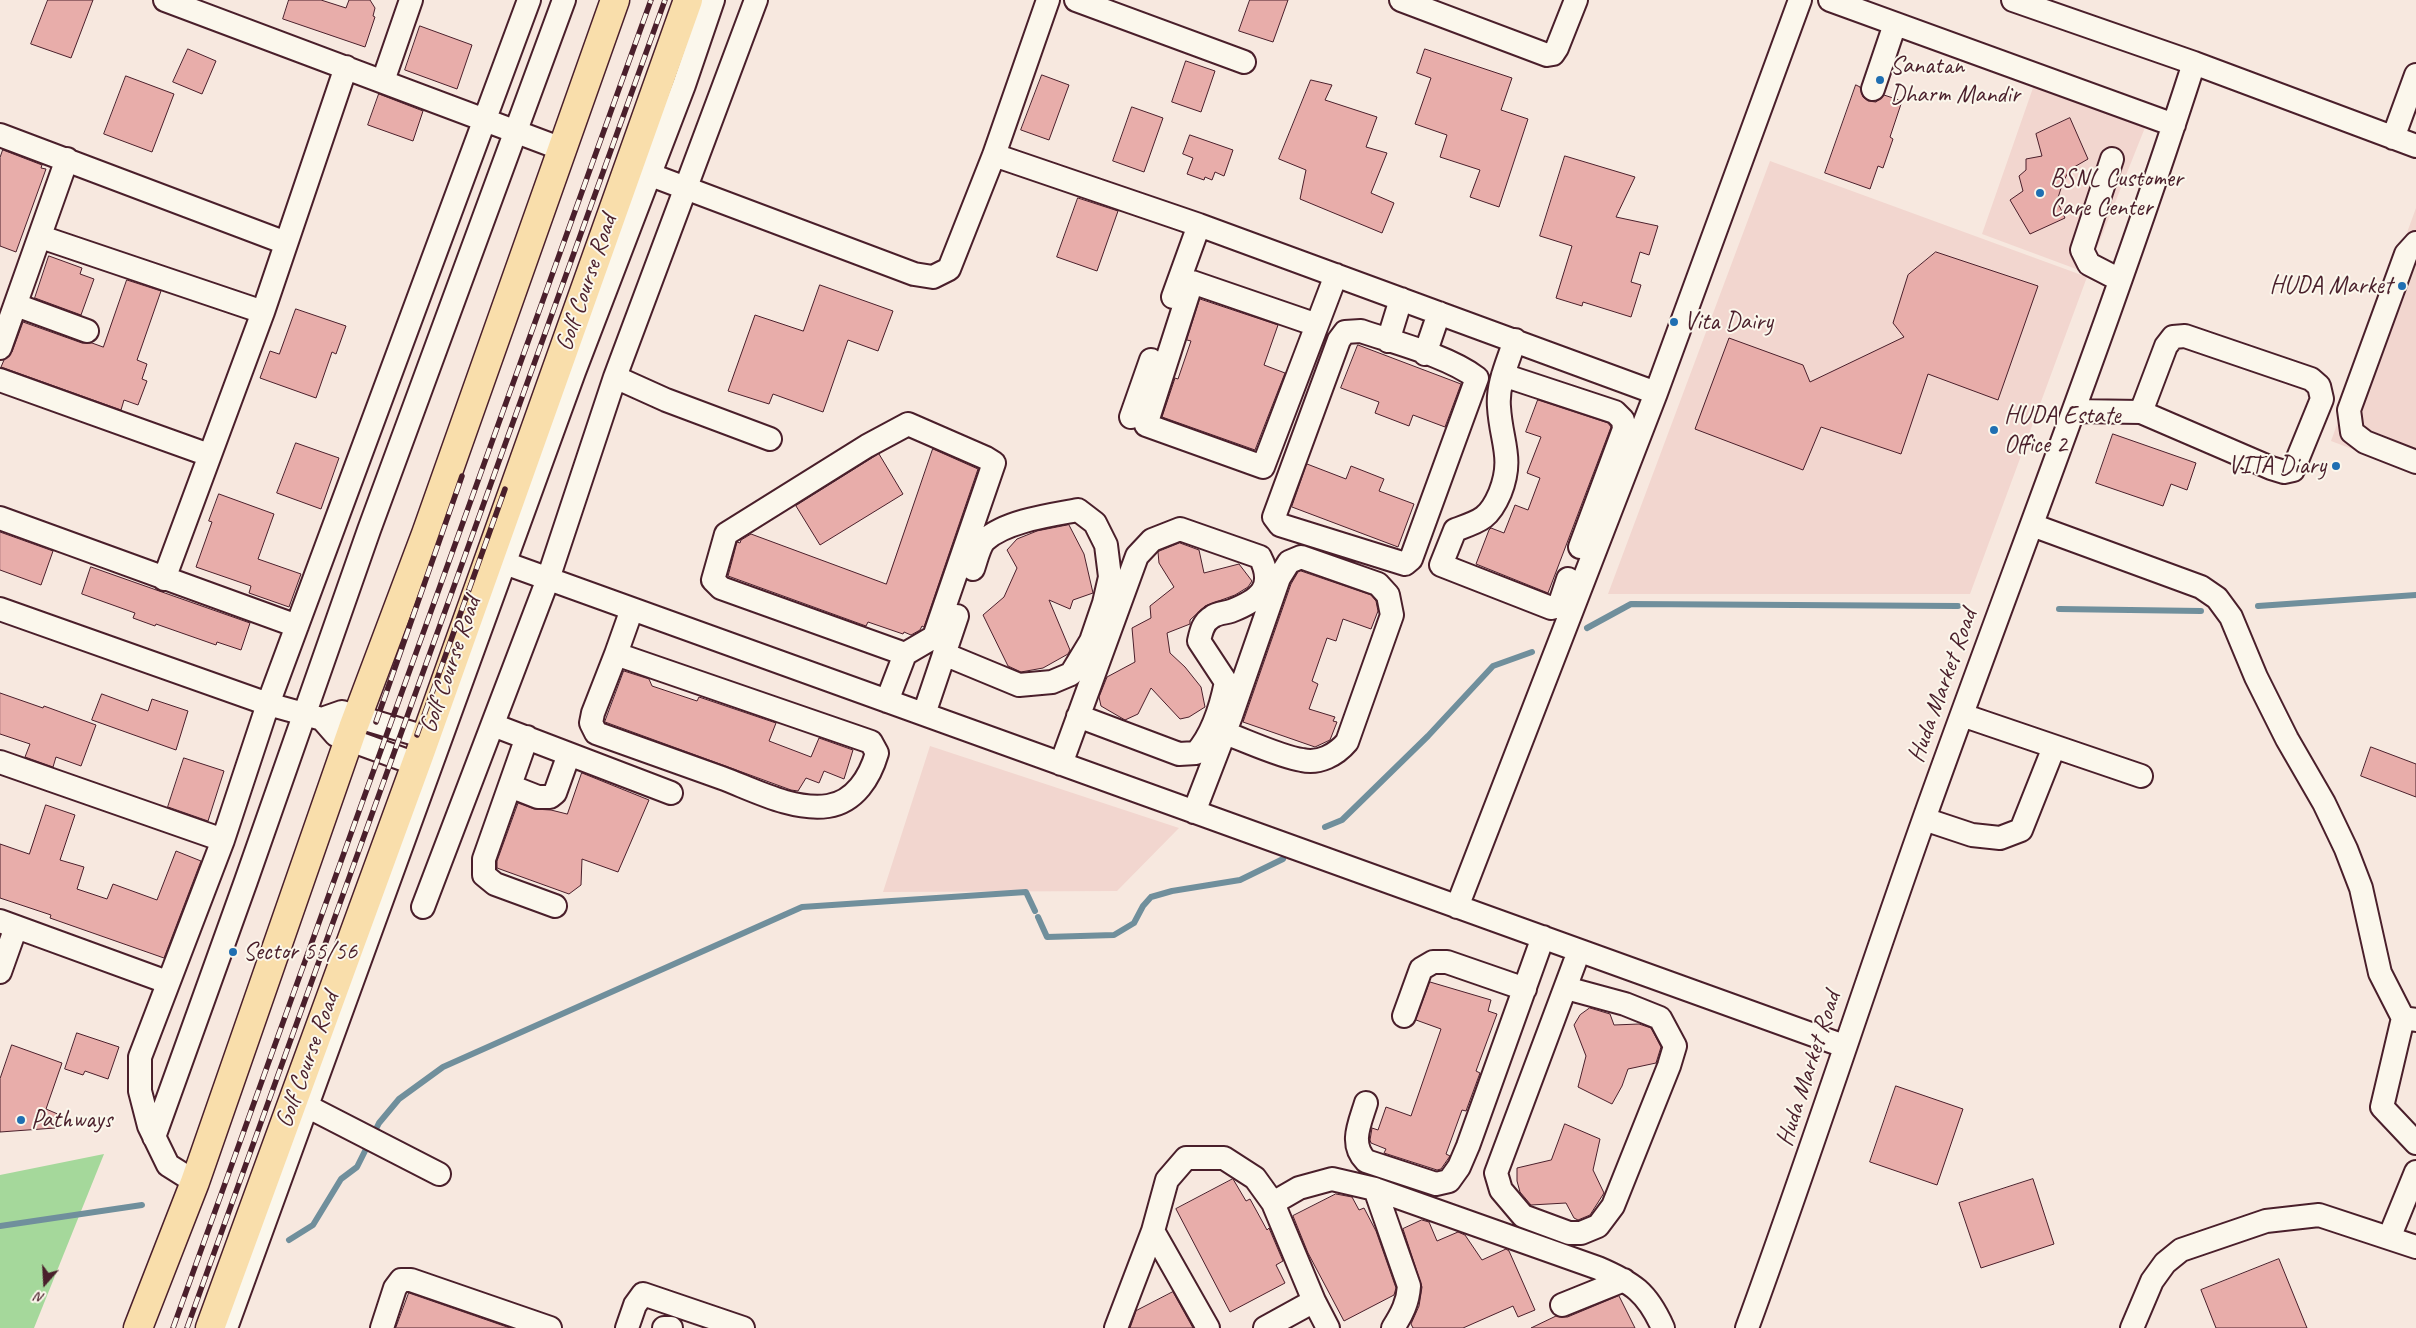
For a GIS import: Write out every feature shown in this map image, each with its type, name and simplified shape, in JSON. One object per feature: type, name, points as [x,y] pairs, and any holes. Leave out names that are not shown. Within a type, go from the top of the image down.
[{"type":"main road","points":[[138,1328],[194,1182],[354,728],[426,534],[615,0]]},
{"type":"main road","name":"Golf Course Road","points":[[210,1328],[300,1102],[425,737],[496,560],[559,364],[639,170],[688,0]]},
{"type":"street","points":[[165,0],[562,148]]},
{"type":"street","points":[[383,82],[411,0]]},
{"type":"street","points":[[194,1182],[168,1165],[154,1137],[142,1107],[138,1076],[140,1057],[167,982],[223,840],[268,704],[529,0]]},
{"type":"street","points":[[154,1137],[313,716],[368,530],[564,0]]},
{"type":"street","points":[[713,0],[684,85],[639,170],[914,274],[933,277],[949,269],[994,155],[1048,0]]},
{"type":"street","points":[[423,907],[548,579],[615,378],[756,0]]},
{"type":"street","points":[[1076,0],[1244,62]]},
{"type":"street","points":[[1401,0],[1548,55],[1553,54],[1557,48],[1576,0]]},
{"type":"street","points":[[1457,906],[1656,393],[1800,0]]},
{"type":"street","points":[[1830,0],[2174,125]]},
{"type":"street","points":[[2013,0],[2194,63],[2416,146]]},
{"type":"street","points":[[1874,89],[1895,24]]},
{"type":"street","name":"Huda Market Road","points":[[1747,1328],[1804,1170],[1844,1046],[1924,819],[2074,411],[2194,63]]},
{"type":"street","points":[[164,579],[263,312],[346,67]]},
{"type":"street","points":[[2393,138],[2416,75]]},
{"type":"street","points":[[0,135],[286,242]]},
{"type":"street","points":[[994,155],[1199,225],[1656,393]]},
{"type":"street","points":[[0,348],[41,237],[67,159]]},
{"type":"street","points":[[2112,159],[2082,250],[2089,264],[2120,280]]},
{"type":"street","points":[[1131,417],[1199,225]]},
{"type":"street","points":[[41,237],[263,312]]},
{"type":"street","points":[[2416,243],[2406,254],[2349,410],[2352,432],[2365,442],[2416,462]]},
{"type":"street","points":[[1317,325],[1192,282],[1146,425],[1263,467],[1317,325],[1336,275]]},
{"type":"street","points":[[1388,341],[1401,299]]},
{"type":"street","points":[[16,305],[88,331]]},
{"type":"street","points":[[1425,354],[1439,313]]},
{"type":"street","points":[[1355,331],[1425,354],[1470,373],[1477,378],[1411,559],[1405,564],[1384,560],[1280,525],[1274,517],[1276,508],[1339,340],[1344,332],[1355,331]]},
{"type":"street","points":[[2074,411],[2141,412],[2284,472],[2293,470],[2322,399],[2320,386],[2311,379],[2185,336],[2173,337],[2166,346],[2141,412]]},
{"type":"street","points":[[1503,376],[1615,412],[1623,420],[1624,429],[1559,606],[1551,608],[1441,565],[1455,530],[1476,522],[1492,511],[1508,471],[1499,406],[1503,376],[1515,340]]},
{"type":"street","points":[[615,378],[666,400],[770,439]]},
{"type":"street","points":[[0,380],[209,455]]},
{"type":"street","points":[[887,701],[905,654],[934,636],[994,463],[908,424],[867,446],[726,534],[713,580],[721,588],[905,654]]},
{"type":"street","points":[[924,714],[944,654],[984,541],[998,532],[1033,518],[1078,510],[1095,523],[1106,545],[1110,577],[1104,603],[1091,641],[1070,674],[1052,682],[1019,685],[944,654]]},
{"type":"street","points":[[0,518],[297,626]]},
{"type":"street","points":[[2032,525],[2201,587],[2218,598],[2231,617],[2256,677],[2287,739],[2324,803],[2346,849],[2361,888],[2380,973],[2410,1019],[2382,1107],[2416,1143]]},
{"type":"street","points":[[1061,764],[1078,716],[1137,556],[1152,540],[1180,528],[1260,557],[1266,570],[1266,587],[1256,598],[1231,611],[1211,617],[1201,629],[1199,641],[1226,682],[1222,705],[1204,744],[1196,753],[1179,754],[1078,716]]},
{"type":"street","points":[[1194,812],[1225,733],[1279,578],[1288,562],[1301,557],[1378,584],[1388,595],[1392,615],[1347,742],[1339,752],[1324,759],[1303,761],[1225,733]]},
{"type":"street","points":[[226,1328],[300,1102],[496,560],[1844,1046]]},
{"type":"street","points":[[0,609],[268,704],[313,716],[336,735],[354,728],[425,737]]},
{"type":"street","points":[[616,654],[871,742],[877,753],[874,766],[854,794],[830,805],[811,807],[779,799],[596,733],[590,723],[632,609]]},
{"type":"street","points":[[1962,716],[2141,776]]},
{"type":"street","points":[[493,725],[671,793]]},
{"type":"street","points":[[354,728],[416,764]]},
{"type":"street","points":[[527,737],[484,858],[484,875],[495,884],[555,906]]},
{"type":"street","points":[[1924,819],[1972,835],[2000,838],[2021,830],[2054,747]]},
{"type":"street","points":[[510,786],[538,797],[550,797],[555,793],[569,754]]},
{"type":"street","points":[[0,762],[223,840]]},
{"type":"street","points":[[0,972],[8,924],[167,982]]},
{"type":"street","points":[[1366,1103],[1356,1134],[1359,1154],[1366,1161],[1436,1184],[1450,1181],[1459,1167],[1468,1146],[1543,937]]},
{"type":"street","points":[[1566,988],[1625,1004],[1660,1018],[1675,1046],[1669,1066],[1613,1206],[1598,1226],[1581,1233],[1569,1233],[1523,1216],[1501,1190],[1496,1173],[1579,950]]},
{"type":"street","points":[[1404,1016],[1421,969],[1433,962],[1447,962],[1525,989]]},
{"type":"street","points":[[300,1102],[439,1174]]},
{"type":"street","points":[[1116,1328],[1153,1231],[1168,1180],[1186,1158],[1224,1158],[1255,1178],[1273,1203],[1314,1301],[1328,1328]]},
{"type":"street","points":[[2389,1238],[2416,1172]]},
{"type":"street","points":[[1273,1203],[1298,1188],[1332,1179],[1375,1189],[1598,1268],[1624,1280],[1653,1304],[1663,1328]]},
{"type":"street","points":[[1375,1189],[1409,1286],[1409,1298],[1402,1315],[1393,1328]]},
{"type":"street","points":[[2132,1328],[2152,1281],[2165,1262],[2181,1250],[2266,1221],[2319,1215],[2416,1247]]},
{"type":"street","points":[[1153,1231],[1208,1328]]},
{"type":"street","points":[[382,1328],[395,1288],[401,1280],[410,1280],[550,1328]]},
{"type":"street","points":[[1562,1305],[1624,1280]]},
{"type":"street","points":[[627,1328],[635,1305],[643,1294],[743,1328]]},
{"type":"street","points":[[1265,1328],[1314,1301]]},
{"type":"street","points":[[664,1328],[670,1328]]},
{"type":"shaded area","points":[[2034,85],[2146,125],[2087,273],[1982,234]]},
{"type":"shaded area","points":[[1770,161],[2087,277],[1970,594],[1608,594]]},
{"type":"shaded area","name":"HUDA Market","points":[[2416,208],[2416,473],[2331,441]]},
{"type":"shaded area","points":[[930,746],[1179,828],[1117,891],[883,892]]},
{"type":"green space","points":[[104,1154],[34,1328],[0,1328],[0,1175]]},
{"type":"building","points":[[48,0],[93,0],[71,58],[31,44]]},
{"type":"building","points":[[289,0],[321,0],[346,8],[349,0],[370,0],[375,8],[373,16],[375,17],[365,47],[283,19]]},
{"type":"building","points":[[1250,0],[1288,0],[1273,42],[1239,31]]},
{"type":"building","points":[[420,26],[472,45],[457,89],[405,70]]},
{"type":"building","points":[[188,49],[216,61],[202,94],[173,82]]},
{"type":"building","points":[[1425,49],[1512,78],[1501,110],[1528,119],[1499,207],[1470,197],[1480,170],[1440,157],[1447,135],[1415,124],[1431,78],[1417,73]]},
{"type":"building","points":[[1186,61],[1215,71],[1201,112],[1172,102]]},
{"type":"building","points":[[1042,75],[1069,85],[1049,140],[1021,130]]},
{"type":"building","points":[[126,76],[174,94],[152,152],[104,134]]},
{"type":"building","points":[[1311,80],[1332,85],[1325,100],[1377,117],[1366,147],[1387,153],[1371,193],[1394,203],[1382,233],[1300,199],[1306,170],[1279,159]]},
{"type":"building","points":[[1856,85],[1860,87],[1863,97],[1868,101],[1876,102],[1884,95],[1902,101],[1890,137],[1893,139],[1883,168],[1878,166],[1870,189],[1825,173]]},
{"type":"building","points":[[379,94],[423,111],[413,141],[368,125]]},
{"type":"building","points":[[1132,107],[1163,118],[1144,172],[1113,161]]},
{"type":"building","points":[[2070,118],[2088,159],[2069,170],[2062,185],[2057,201],[2065,218],[2030,234],[2010,200],[2023,191],[2019,176],[2026,170],[2026,159],[2042,156],[2036,134]]},
{"type":"building","points":[[1190,135],[1233,150],[1224,176],[1215,172],[1212,180],[1205,177],[1204,180],[1187,174],[1193,158],[1183,154]]},
{"type":"building","points":[[3,150],[42,165],[41,168],[46,169],[16,252],[0,246],[0,158]]},
{"type":"building","points":[[1565,156],[1635,177],[1616,217],[1658,226],[1649,255],[1640,252],[1631,282],[1641,285],[1631,317],[1583,302],[1582,306],[1556,298],[1572,246],[1540,236]]},
{"type":"building","points":[[1078,198],[1118,211],[1097,271],[1057,257]]},
{"type":"building","points":[[1936,252],[2038,286],[1998,400],[1928,374],[1901,454],[1821,427],[1803,470],[1695,429],[1729,338],[1803,365],[1810,382],[1904,337],[1893,323],[1908,275]]},
{"type":"building","points":[[49,256],[82,268],[80,274],[94,279],[81,315],[35,298]]},
{"type":"building","points":[[127,280],[161,291],[137,360],[147,364],[142,379],[147,381],[138,405],[124,400],[121,410],[1,367],[4,360],[12,352],[23,322],[82,343],[92,343],[103,347]]},
{"type":"building","points":[[820,285],[893,311],[878,351],[848,340],[823,412],[773,394],[769,404],[728,391],[755,315],[803,331]]},
{"type":"building","points":[[1200,299],[1278,325],[1264,365],[1285,373],[1255,450],[1162,417],[1175,378],[1178,379],[1191,341],[1187,340]]},
{"type":"building","points":[[296,309],[346,326],[336,354],[332,352],[316,398],[260,378],[270,351],[279,354]]},
{"type":"building","points":[[1358,345],[1461,384],[1445,427],[1413,415],[1409,426],[1375,413],[1379,402],[1341,388]]},
{"type":"building","points":[[1538,400],[1608,423],[1611,427],[1548,593],[1476,564],[1489,530],[1491,528],[1504,533],[1515,505],[1528,510],[1540,478],[1527,473],[1541,437],[1526,432]]},
{"type":"building","points":[[2113,434],[2196,463],[2187,490],[2171,484],[2163,506],[2096,483]]},
{"type":"building","points":[[296,443],[339,458],[321,509],[277,493]]},
{"type":"building","points":[[933,449],[978,469],[924,627],[922,626],[920,630],[911,635],[868,622],[866,626],[728,576],[737,542],[740,543],[741,540],[751,534],[886,584]]},
{"type":"building","points":[[879,454],[903,494],[820,545],[796,506]]},
{"type":"building","points":[[1307,464],[1346,479],[1351,466],[1384,479],[1379,491],[1414,504],[1398,547],[1292,507]]},
{"type":"building","points":[[219,494],[274,514],[258,559],[301,574],[289,607],[249,593],[251,586],[196,567],[212,522],[209,521]]},
{"type":"building","points":[[1069,525],[1084,554],[1093,593],[1073,600],[1070,609],[1049,600],[1070,650],[1068,654],[1043,668],[1021,672],[1008,666],[983,615],[1004,597],[1017,568],[1007,550],[1017,539],[1037,531]]},
{"type":"building","points":[[0,532],[53,551],[41,585],[0,570]]},
{"type":"building","points":[[1180,543],[1199,550],[1204,573],[1239,564],[1252,581],[1248,587],[1235,595],[1205,606],[1190,620],[1190,624],[1167,633],[1170,653],[1185,667],[1201,687],[1205,707],[1189,717],[1180,719],[1151,688],[1138,714],[1125,720],[1101,706],[1099,697],[1107,677],[1135,662],[1132,628],[1151,618],[1150,606],[1174,587],[1159,563],[1158,552]]},
{"type":"building","points":[[91,567],[250,623],[241,650],[217,642],[216,645],[156,624],[155,626],[133,618],[135,613],[82,594]]},
{"type":"building","points":[[1301,571],[1371,595],[1376,601],[1378,611],[1371,629],[1343,619],[1336,641],[1327,638],[1312,681],[1318,684],[1309,709],[1335,717],[1333,721],[1337,722],[1330,740],[1315,747],[1243,722],[1291,584],[1298,572]]},
{"type":"building","points":[[624,671],[649,679],[652,686],[697,701],[699,697],[776,723],[769,741],[811,757],[819,738],[853,750],[844,779],[824,771],[819,783],[806,778],[798,791],[791,790],[605,722]]},
{"type":"building","points":[[0,693],[43,708],[44,706],[96,725],[81,766],[56,757],[53,767],[25,757],[30,744],[0,734]]},
{"type":"building","points":[[102,694],[148,711],[152,699],[188,711],[176,750],[92,720]]},
{"type":"building","points":[[2371,747],[2416,764],[2416,797],[2361,776]]},
{"type":"building","points":[[184,758],[224,771],[208,821],[168,807]]},
{"type":"building","points":[[582,773],[649,800],[618,872],[582,859],[581,885],[569,894],[497,868],[497,861],[518,803],[534,809],[551,810],[567,814]]},
{"type":"building","points":[[46,805],[75,815],[60,860],[84,867],[77,889],[107,899],[113,884],[157,900],[176,851],[201,861],[164,958],[50,918],[51,915],[0,898],[0,844],[29,854]]},
{"type":"building","points":[[1430,982],[1491,1000],[1488,1011],[1497,1014],[1476,1071],[1480,1073],[1466,1111],[1462,1110],[1446,1154],[1450,1156],[1441,1169],[1437,1170],[1384,1153],[1386,1149],[1371,1143],[1370,1140],[1372,1128],[1378,1130],[1386,1107],[1411,1116],[1441,1029],[1416,1020]]},
{"type":"building","points":[[1590,1008],[1610,1014],[1614,1025],[1639,1024],[1651,1028],[1661,1047],[1656,1063],[1628,1069],[1622,1086],[1612,1104],[1578,1087],[1586,1056],[1574,1025],[1580,1015]]},
{"type":"building","points":[[77,1033],[119,1047],[108,1079],[85,1071],[83,1075],[65,1069]]},
{"type":"building","points":[[12,1045],[62,1063],[46,1109],[60,1115],[55,1128],[0,1132],[0,1079]]},
{"type":"building","points":[[1896,1086],[1963,1109],[1937,1185],[1870,1162]]},
{"type":"building","points":[[1565,1124],[1600,1139],[1593,1170],[1604,1193],[1590,1215],[1578,1220],[1574,1218],[1566,1203],[1531,1205],[1520,1192],[1517,1181],[1517,1168],[1551,1160]]},
{"type":"building","points":[[1233,1179],[1246,1201],[1250,1199],[1267,1230],[1269,1228],[1283,1261],[1276,1265],[1285,1283],[1230,1312],[1176,1209]]},
{"type":"building","points":[[2033,1179],[2054,1244],[1981,1268],[1959,1203]]},
{"type":"building","points":[[1336,1194],[1352,1197],[1359,1210],[1364,1208],[1376,1231],[1396,1288],[1394,1295],[1344,1321],[1308,1253],[1293,1216]]},
{"type":"building","points":[[1422,1220],[1429,1222],[1437,1241],[1458,1232],[1465,1235],[1482,1260],[1506,1249],[1509,1251],[1535,1310],[1518,1317],[1513,1306],[1463,1328],[1413,1328],[1411,1324],[1419,1306],[1422,1287],[1403,1229]]},
{"type":"building","points":[[2279,1259],[2307,1328],[2216,1328],[2201,1290]]},
{"type":"building","points":[[1173,1292],[1193,1328],[1130,1328],[1136,1311]]},
{"type":"building","points":[[409,1293],[510,1328],[396,1328]]},
{"type":"building","points":[[1619,1296],[1635,1328],[1531,1328],[1556,1316],[1567,1317]]},
{"type":"waterway","points":[[2258,606],[2416,595]]},
{"type":"waterway","points":[[1587,628],[1631,604],[1958,606]]},
{"type":"waterway","points":[[2059,609],[2201,611]]},
{"type":"waterway","points":[[1325,827],[1342,820],[1428,736],[1493,666],[1532,652]]},
{"type":"waterway","points":[[1038,917],[1047,937],[1114,935],[1134,923],[1143,906],[1151,897],[1172,891],[1240,880],[1283,859]]},
{"type":"waterway","points":[[289,1240],[313,1225],[341,1179],[357,1167],[379,1123],[399,1099],[443,1067],[802,907],[1026,892],[1035,911]]},
{"type":"waterway","points":[[0,1226],[142,1205]]},
{"type":"railway","points":[[173,1328],[651,0]]},
{"type":"railway","points":[[187,1328],[665,0]]},
{"type":"railway","points":[[376,722],[462,476]]},
{"type":"railway","points":[[417,735],[505,489]]},
{"type":"place","name":"Sanatan Dharm Mandir","points":[[1880,80]]},
{"type":"place","name":"BSNL Customer Care Center","points":[[2040,193]]},
{"type":"place","name":"HUDA Market","points":[[2402,286]]},
{"type":"place","name":"Vita Dairy","points":[[1674,322]]},
{"type":"place","name":"HUDA Estate Office 2","points":[[1994,430]]},
{"type":"place","name":"VITA Diary","points":[[2336,466]]},
{"type":"place","name":"Sector 55/56","points":[[233,952]]},
{"type":"place","name":"Pathways","points":[[21,1120]]}]
